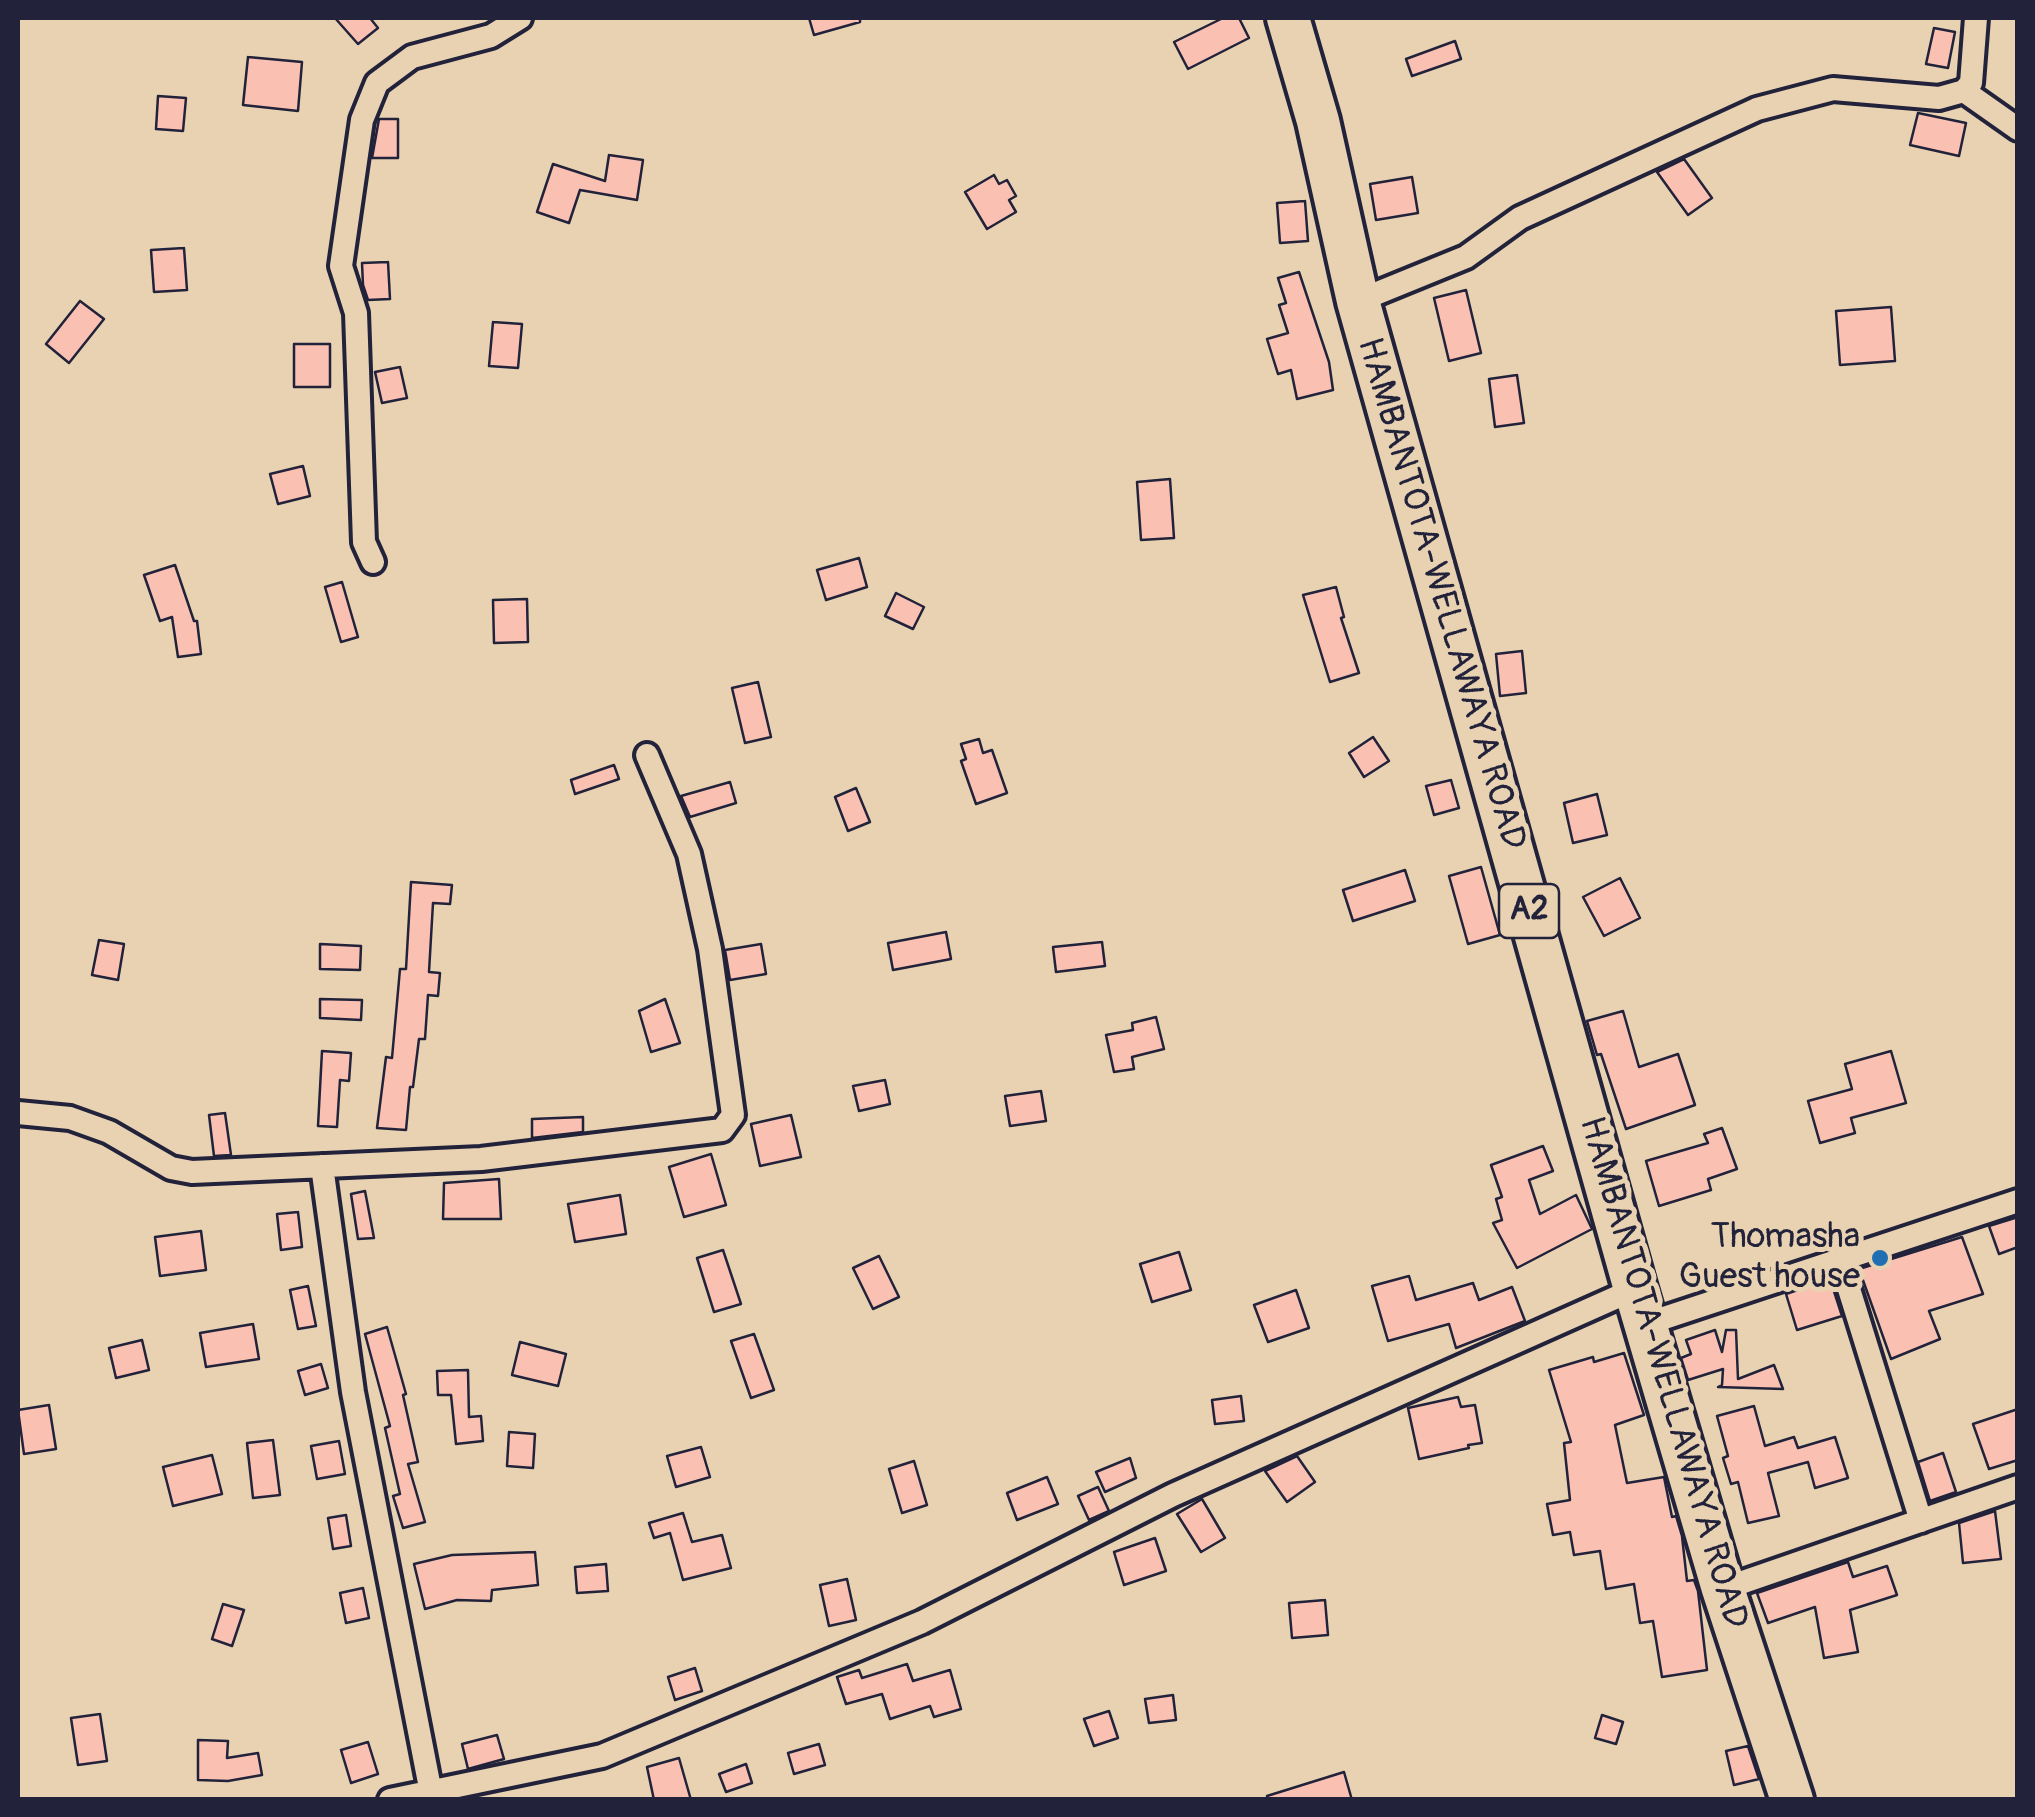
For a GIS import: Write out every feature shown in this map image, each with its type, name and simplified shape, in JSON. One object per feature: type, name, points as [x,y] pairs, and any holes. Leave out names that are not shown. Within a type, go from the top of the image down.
[{"type":"highway","name":"HAMBANTOTA-WELLAWAYA ROAD","points":[[1288,18],[1318,121],[1358,301],[1641,1306],[1724,1589],[1792,1800]]},
{"type":"street","points":[[373,562],[364,542],[356,313],[341,266],[362,120],[377,83],[412,57],[491,36],[520,18]]},
{"type":"street","points":[[1358,301],[1466,257],[1520,218],[1757,108],[1833,89],[1940,98],[1964,91],[1971,84],[1976,18]]},
{"type":"street","points":[[1964,91],[2018,129]]},
{"type":"street","points":[[18,1113],[70,1118],[110,1132],[170,1168],[192,1172],[481,1158],[722,1130],[733,1115],[710,949],[689,854],[647,755]]},
{"type":"street","points":[[322,1166],[352,1392],[431,1793]]},
{"type":"street","points":[[390,1800],[602,1756],[922,1622],[1173,1495],[1641,1306],[1840,1260],[2018,1201]]},
{"type":"street","points":[[1840,1260],[1921,1521]]},
{"type":"street","points":[[1724,1589],[2018,1487]]},
{"type":"building","points":[[335,18],[370,18],[378,28],[358,44]]},
{"type":"building","points":[[809,18],[860,18],[860,22],[814,35]]},
{"type":"building","points":[[1223,18],[1239,18],[1249,38],[1188,69],[1174,42]]},
{"type":"building","points":[[1934,28],[1955,32],[1948,68],[1926,64]]},
{"type":"building","points":[[1455,41],[1461,59],[1412,76],[1406,59]]},
{"type":"building","points":[[248,57],[302,62],[298,111],[243,105]]},
{"type":"building","points":[[158,96],[186,98],[183,131],[156,129]]},
{"type":"building","points":[[1918,113],[1966,123],[1959,156],[1910,145]]},
{"type":"building","points":[[379,119],[398,119],[398,158],[372,158]]},
{"type":"building","points":[[609,155],[643,160],[637,200],[580,190],[569,223],[537,212],[553,164],[605,181]]},
{"type":"building","points":[[1684,159],[1712,198],[1688,215],[1657,172]]},
{"type":"building","points":[[994,175],[999,184],[1007,180],[1016,196],[1009,200],[1016,212],[987,229],[965,192]]},
{"type":"building","points":[[1412,177],[1418,213],[1376,220],[1370,184]]},
{"type":"building","points":[[1305,201],[1308,241],[1280,243],[1277,203]]},
{"type":"building","points":[[184,248],[187,290],[154,292],[151,250]]},
{"type":"building","points":[[388,262],[390,299],[368,300],[362,263]]},
{"type":"building","points":[[1299,272],[1329,362],[1333,390],[1297,399],[1291,370],[1278,374],[1267,339],[1288,333],[1279,305],[1286,303],[1278,278]]},
{"type":"building","points":[[1466,290],[1481,353],[1449,361],[1434,298]]},
{"type":"building","points":[[80,301],[104,319],[69,363],[46,344]]},
{"type":"building","points":[[1891,307],[1895,361],[1840,365],[1836,311]]},
{"type":"building","points":[[493,322],[522,324],[518,368],[489,366]]},
{"type":"building","points":[[294,344],[330,344],[330,387],[294,387]]},
{"type":"building","points":[[400,367],[407,398],[382,403],[375,372]]},
{"type":"building","points":[[1517,375],[1524,423],[1495,427],[1489,379]]},
{"type":"building","points":[[303,466],[310,496],[278,504],[270,474]]},
{"type":"building","points":[[1170,479],[1174,538],[1141,540],[1137,482]]},
{"type":"building","points":[[859,558],[867,587],[826,600],[817,570]]},
{"type":"building","points":[[175,565],[197,621],[201,654],[178,657],[172,617],[160,621],[144,575]]},
{"type":"building","points":[[342,582],[358,637],[341,642],[325,587]]},
{"type":"building","points":[[1336,587],[1344,617],[1341,618],[1359,673],[1330,682],[1303,595]]},
{"type":"building","points":[[896,593],[924,607],[913,629],[885,616]]},
{"type":"building","points":[[527,599],[528,642],[494,643],[493,600]]},
{"type":"building","points":[[1522,651],[1526,693],[1500,696],[1496,654]]},
{"type":"building","points":[[758,682],[771,737],[745,743],[732,688]]},
{"type":"building","points":[[1373,737],[1389,761],[1364,777],[1349,753]]},
{"type":"building","points":[[979,739],[983,753],[992,750],[1007,793],[976,804],[961,761],[966,759],[961,744]]},
{"type":"building","points":[[614,765],[619,779],[575,794],[571,780]]},
{"type":"building","points":[[1451,780],[1459,808],[1434,815],[1426,786]]},
{"type":"building","points":[[730,782],[736,803],[690,817],[681,796]]},
{"type":"building","points":[[856,788],[870,822],[848,831],[835,797]]},
{"type":"building","points":[[1597,794],[1607,835],[1573,843],[1564,803]]},
{"type":"building","points":[[1481,867],[1500,935],[1468,944],[1449,876]]},
{"type":"building","points":[[1405,870],[1415,901],[1353,921],[1343,890]]},
{"type":"building","points":[[1620,878],[1640,918],[1604,936],[1583,897]]},
{"type":"building","points":[[411,882],[452,885],[450,904],[433,903],[429,972],[440,973],[438,996],[428,995],[425,1039],[419,1039],[406,1130],[377,1128],[386,1057],[392,1058],[400,969],[406,969]]},
{"type":"building","points":[[946,932],[951,959],[893,970],[888,943]]},
{"type":"building","points":[[99,940],[124,944],[118,980],[92,975]]},
{"type":"building","points":[[1102,942],[1105,966],[1056,972],[1053,947]]},
{"type":"building","points":[[320,944],[361,946],[360,970],[320,969]]},
{"type":"building","points":[[761,944],[766,974],[730,980],[725,950]]},
{"type":"building","points":[[320,999],[362,1000],[361,1020],[320,1018]]},
{"type":"building","points":[[665,999],[680,1043],[651,1052],[639,1011]]},
{"type":"building","points":[[1623,1011],[1639,1067],[1678,1054],[1695,1105],[1626,1129],[1587,1021]]},
{"type":"building","points":[[1156,1017],[1164,1049],[1132,1057],[1134,1069],[1114,1072],[1106,1035],[1133,1030],[1132,1023]]},
{"type":"building","points":[[322,1051],[351,1053],[349,1081],[340,1080],[337,1127],[318,1126]]},
{"type":"building","points":[[1891,1051],[1906,1103],[1851,1118],[1855,1133],[1820,1143],[1808,1101],[1852,1089],[1845,1064]]},
{"type":"building","points":[[885,1080],[890,1104],[859,1111],[853,1086]]},
{"type":"building","points":[[1041,1091],[1046,1121],[1010,1126],[1005,1096]]},
{"type":"building","points":[[225,1113],[231,1155],[214,1156],[209,1115]]},
{"type":"building","points":[[791,1115],[801,1157],[760,1166],[751,1124]]},
{"type":"building","points":[[583,1117],[583,1132],[532,1138],[532,1119]]},
{"type":"building","points":[[1722,1128],[1737,1169],[1708,1179],[1711,1190],[1659,1206],[1646,1161],[1708,1143],[1704,1134]]},
{"type":"building","points":[[1543,1146],[1553,1171],[1529,1180],[1540,1214],[1576,1195],[1592,1229],[1517,1268],[1493,1223],[1502,1220],[1496,1199],[1502,1197],[1491,1165]]},
{"type":"building","points":[[711,1154],[726,1205],[684,1217],[669,1167]]},
{"type":"building","points":[[499,1179],[501,1219],[443,1219],[444,1183]]},
{"type":"building","points":[[365,1191],[374,1238],[358,1239],[351,1194]]},
{"type":"building","points":[[620,1195],[626,1234],[575,1242],[568,1204]]},
{"type":"building","points":[[298,1212],[302,1247],[281,1250],[277,1214]]},
{"type":"building","points":[[2018,1217],[2018,1247],[1999,1254],[1989,1226]]},
{"type":"building","points":[[201,1231],[206,1270],[160,1276],[155,1237]]},
{"type":"building","points":[[1962,1237],[1983,1294],[1929,1311],[1940,1339],[1891,1359],[1859,1269]]},
{"type":"building","points":[[723,1250],[741,1304],[714,1312],[697,1258]]},
{"type":"building","points":[[1179,1252],[1191,1290],[1152,1302],[1140,1264]]},
{"type":"building","points":[[879,1256],[899,1297],[873,1309],[853,1268]]},
{"type":"building","points":[[1409,1276],[1416,1300],[1473,1283],[1479,1300],[1512,1287],[1525,1321],[1456,1348],[1449,1324],[1388,1341],[1372,1286]]},
{"type":"building","points":[[1830,1279],[1842,1316],[1797,1330],[1786,1294]]},
{"type":"building","points":[[308,1286],[316,1326],[298,1329],[290,1290]]},
{"type":"building","points":[[1296,1290],[1309,1328],[1268,1342],[1254,1305]]},
{"type":"building","points":[[253,1324],[259,1359],[206,1367],[200,1333]]},
{"type":"building","points":[[387,1327],[406,1394],[403,1395],[418,1462],[408,1464],[425,1522],[403,1528],[393,1496],[400,1494],[385,1428],[390,1426],[365,1334]]},
{"type":"building","points":[[1715,1330],[1722,1352],[1726,1330],[1736,1330],[1738,1379],[1774,1365],[1783,1389],[1718,1387],[1722,1385],[1723,1369],[1688,1380],[1681,1358],[1691,1354],[1686,1340]]},
{"type":"building","points":[[754,1334],[774,1390],[751,1398],[731,1341]]},
{"type":"building","points":[[142,1340],[149,1370],[116,1378],[109,1348]]},
{"type":"building","points":[[520,1342],[566,1354],[558,1386],[512,1375]]},
{"type":"building","points":[[1624,1353],[1644,1415],[1615,1425],[1627,1483],[1664,1477],[1672,1517],[1676,1516],[1682,1536],[1687,1581],[1694,1580],[1698,1591],[1707,1670],[1662,1677],[1653,1621],[1640,1623],[1634,1584],[1606,1589],[1600,1551],[1574,1555],[1570,1532],[1553,1535],[1547,1504],[1570,1500],[1564,1443],[1571,1442],[1549,1370]]},
{"type":"building","points":[[321,1364],[328,1388],[305,1395],[298,1371]]},
{"type":"building","points":[[468,1370],[469,1417],[481,1416],[483,1441],[456,1444],[451,1395],[438,1395],[437,1371]]},
{"type":"building","points":[[1241,1396],[1244,1421],[1215,1424],[1212,1400]]},
{"type":"building","points":[[1458,1397],[1461,1407],[1475,1405],[1482,1443],[1419,1459],[1408,1408]]},
{"type":"building","points":[[49,1405],[56,1449],[24,1454],[18,1410]]},
{"type":"building","points":[[1754,1406],[1765,1446],[1794,1437],[1798,1448],[1835,1437],[1848,1478],[1815,1488],[1808,1462],[1768,1473],[1779,1516],[1748,1523],[1738,1482],[1731,1484],[1723,1458],[1728,1456],[1717,1416]]},
{"type":"building","points":[[2018,1409],[2018,1460],[1989,1469],[1973,1424]]},
{"type":"building","points":[[509,1432],[535,1434],[533,1468],[507,1466]]},
{"type":"building","points":[[273,1440],[280,1495],[253,1498],[247,1443]]},
{"type":"building","points":[[339,1441],[345,1474],[317,1479],[311,1446]]},
{"type":"building","points":[[701,1447],[710,1477],[676,1487],[667,1456]]},
{"type":"building","points":[[1943,1453],[1956,1492],[1930,1501],[1918,1462]]},
{"type":"building","points":[[212,1455],[222,1494],[173,1506],[163,1467]]},
{"type":"building","points":[[1297,1456],[1315,1482],[1287,1502],[1265,1471]]},
{"type":"building","points":[[1130,1458],[1136,1478],[1105,1492],[1096,1472]]},
{"type":"building","points":[[914,1461],[927,1505],[902,1513],[889,1469]]},
{"type":"building","points":[[1047,1477],[1058,1504],[1017,1520],[1007,1493]]},
{"type":"building","points":[[1098,1487],[1109,1511],[1089,1520],[1078,1496]]},
{"type":"building","points":[[1202,1499],[1225,1538],[1201,1552],[1177,1514]]},
{"type":"building","points":[[1995,1511],[2001,1559],[1963,1563],[1959,1523]]},
{"type":"building","points":[[683,1513],[692,1542],[722,1535],[731,1568],[683,1580],[670,1533],[654,1538],[649,1523]]},
{"type":"building","points":[[346,1515],[351,1546],[333,1549],[328,1518]]},
{"type":"building","points":[[1155,1538],[1166,1571],[1124,1585],[1114,1552]]},
{"type":"building","points":[[535,1552],[538,1585],[492,1590],[491,1601],[457,1600],[425,1609],[414,1564],[452,1555]]},
{"type":"building","points":[[1848,1562],[1853,1577],[1887,1566],[1897,1595],[1850,1610],[1858,1652],[1824,1658],[1815,1607],[1768,1623],[1757,1593]]},
{"type":"building","points":[[606,1564],[608,1591],[577,1593],[575,1567]]},
{"type":"building","points":[[847,1579],[856,1620],[829,1626],[820,1585]]},
{"type":"building","points":[[363,1588],[369,1618],[346,1623],[340,1593]]},
{"type":"building","points":[[1325,1600],[1328,1635],[1292,1638],[1289,1603]]},
{"type":"building","points":[[223,1604],[244,1610],[232,1646],[212,1639]]},
{"type":"building","points":[[907,1664],[913,1681],[950,1670],[961,1709],[934,1717],[930,1706],[890,1719],[882,1694],[846,1704],[837,1677],[859,1670],[862,1678]]},
{"type":"building","points":[[695,1668],[702,1691],[675,1700],[668,1677]]},
{"type":"building","points":[[1173,1695],[1176,1720],[1149,1723],[1145,1699]]},
{"type":"building","points":[[1109,1711],[1118,1738],[1094,1746],[1084,1719]]},
{"type":"building","points":[[100,1714],[107,1761],[78,1765],[71,1718]]},
{"type":"building","points":[[1602,1715],[1623,1722],[1616,1744],[1595,1738]]},
{"type":"building","points":[[497,1735],[504,1759],[468,1769],[462,1744]]},
{"type":"building","points":[[198,1740],[228,1741],[227,1758],[258,1753],[262,1775],[228,1781],[198,1780]]},
{"type":"building","points":[[368,1742],[378,1774],[351,1783],[341,1750]]},
{"type":"building","points":[[819,1744],[825,1765],[794,1774],[788,1753]]},
{"type":"building","points":[[1748,1746],[1759,1779],[1734,1785],[1726,1751]]},
{"type":"building","points":[[679,1758],[691,1800],[654,1800],[647,1767]]},
{"type":"building","points":[[746,1764],[752,1783],[726,1792],[719,1774]]},
{"type":"building","points":[[1344,1772],[1352,1800],[1268,1800],[1267,1796]]},
{"type":"place","name":"Thomasha Guest house","points":[[1880,1258]]}]
